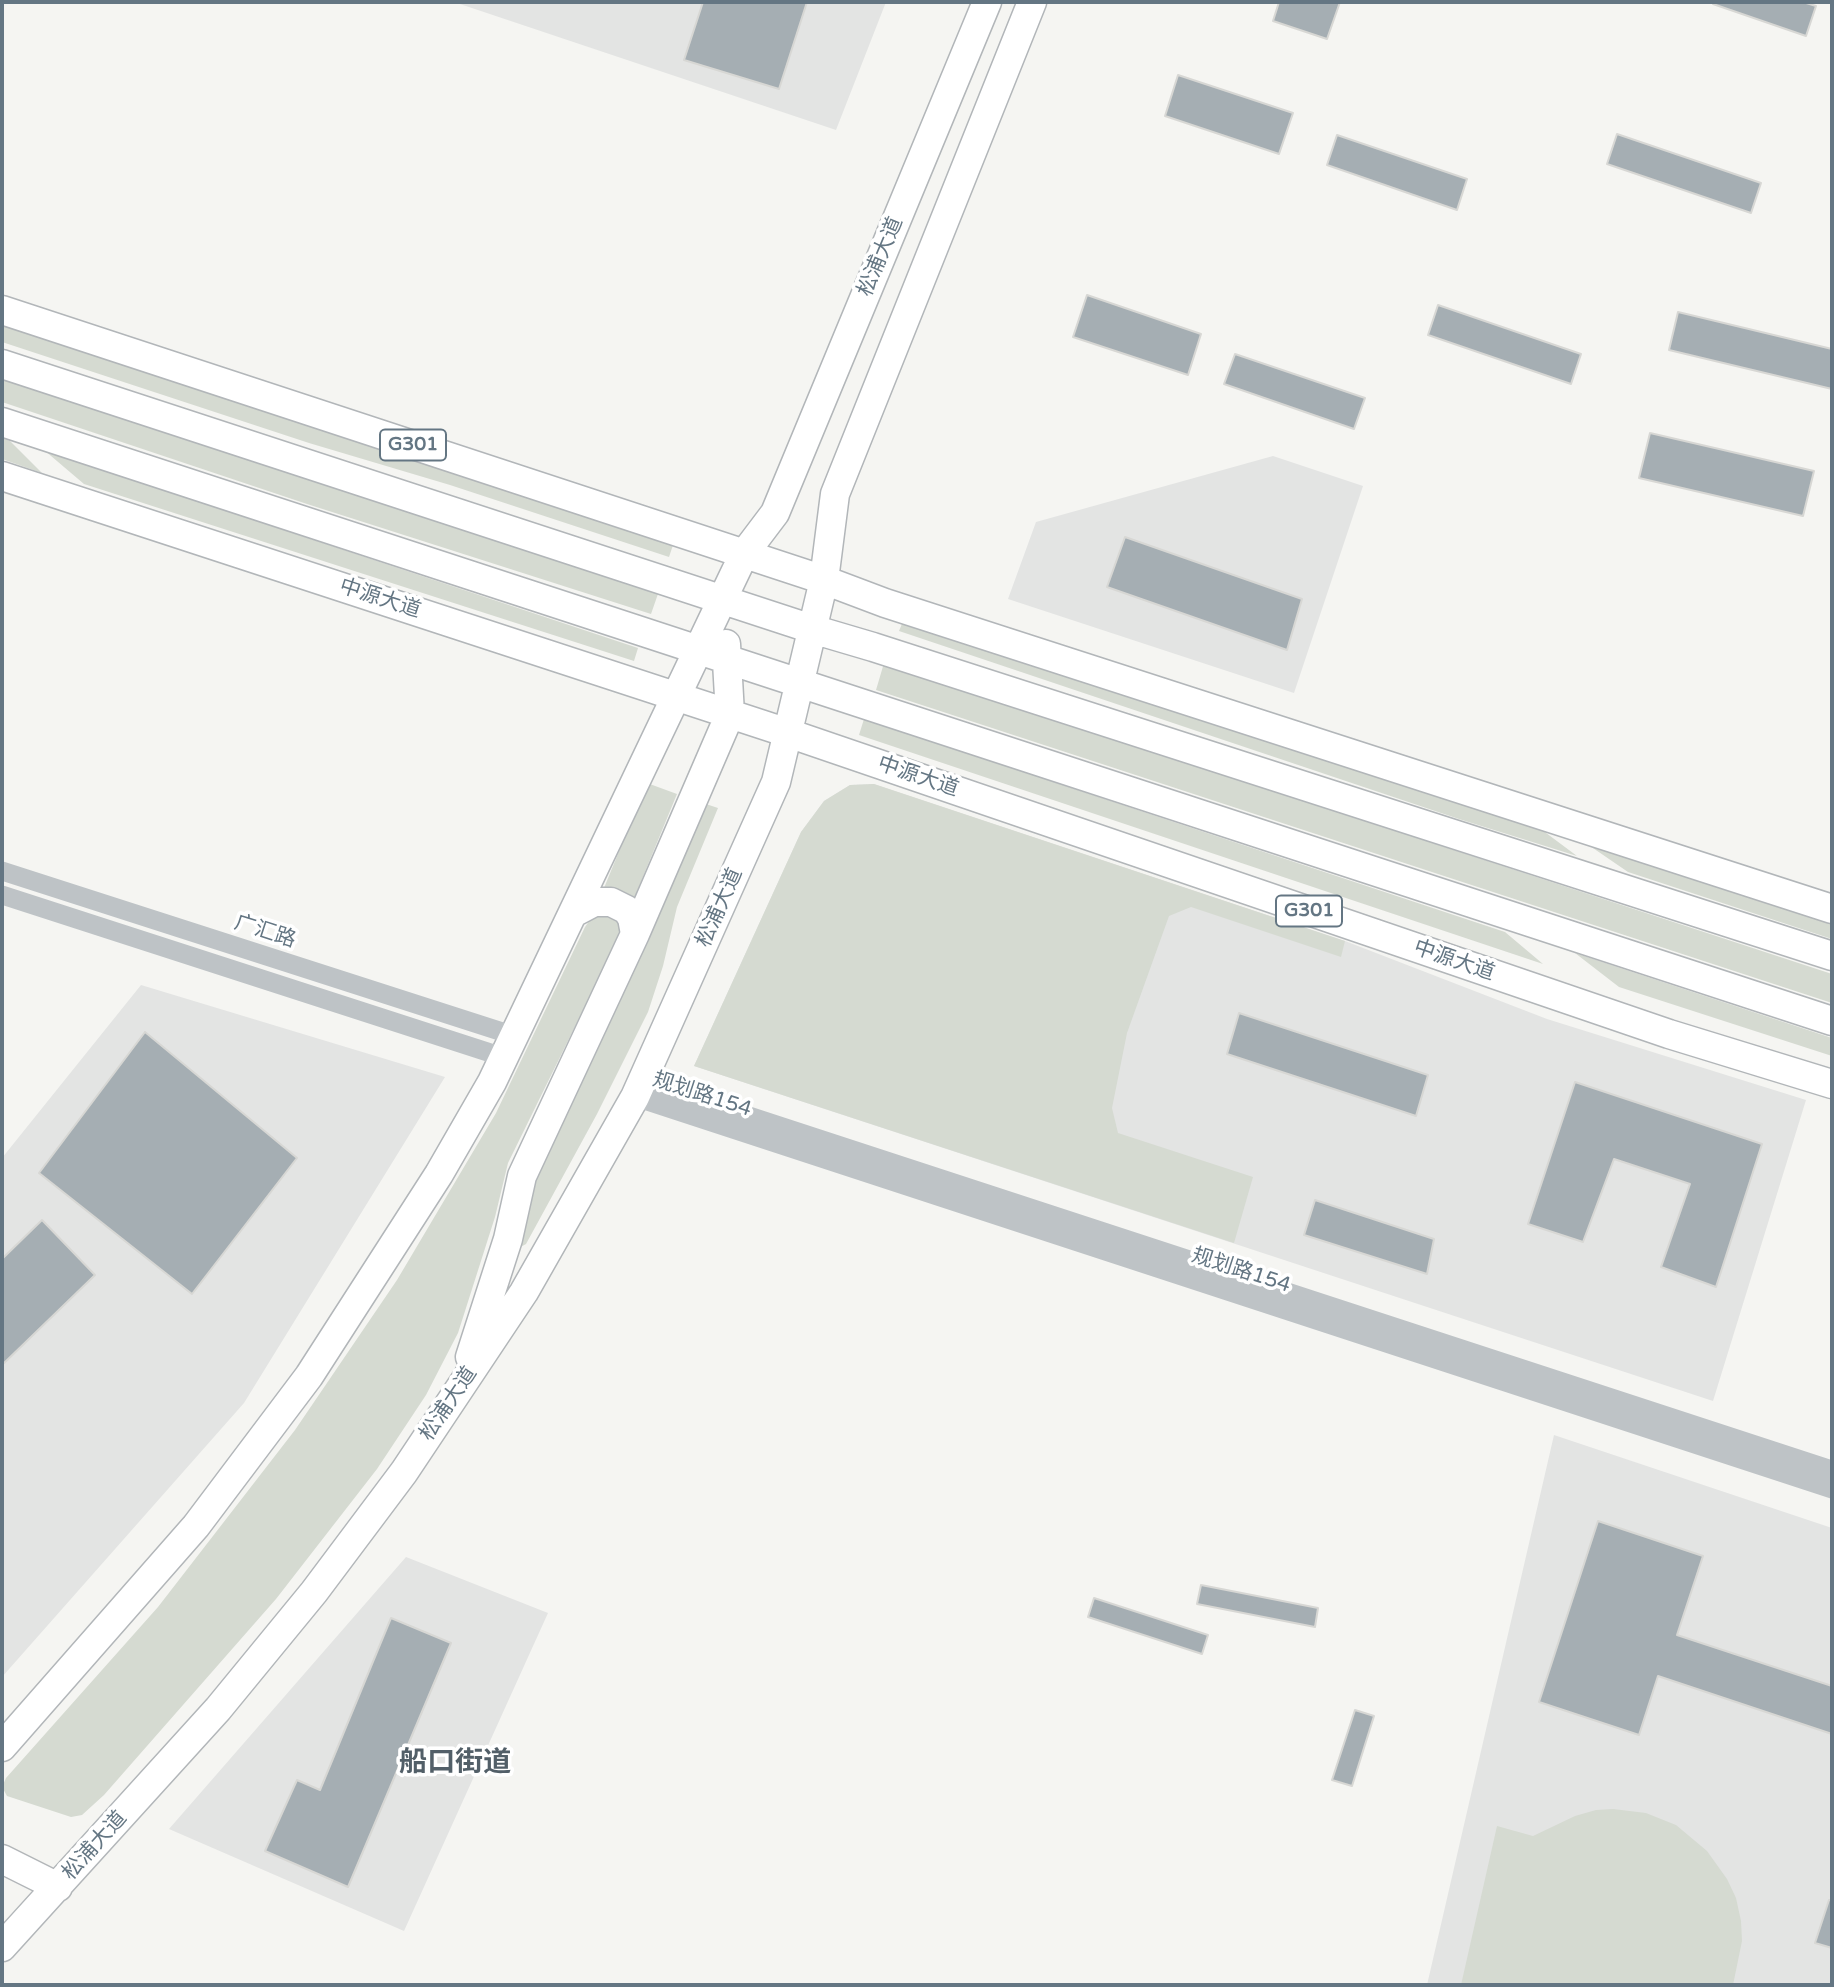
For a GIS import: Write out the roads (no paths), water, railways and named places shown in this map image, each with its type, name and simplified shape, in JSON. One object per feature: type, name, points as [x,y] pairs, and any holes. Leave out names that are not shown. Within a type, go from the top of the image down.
[{"type":"highway","name":"松浦大道","points":[[575,912],[744,554],[775,513],[987,2]]},
{"type":"highway","name":"松浦大道","points":[[2,1947],[218,1709],[314,1592],[404,1472],[524,1292],[639,1089],[776,782],[824,580],[835,494],[1032,2]]},
{"type":"highway","name":"G301","points":[[2,310],[824,580],[898,607],[1832,909]]},
{"type":"highway","points":[[2,364],[812,629],[1832,956]]},
{"type":"highway","points":[[2,422],[1832,1021]]},
{"type":"highway","name":"中源大道","points":[[2,477],[677,696],[1669,1034],[1832,1084]]},
{"type":"highway","points":[[459,1389],[508,1239],[522,1176],[635,934],[730,714],[723,599]]},
{"type":"highway","points":[[2,1747],[196,1526],[309,1376],[439,1174],[492,1083],[575,912],[594,902],[611,902],[627,910],[632,918],[635,934]]},
{"type":"highway","points":[[2,1859],[58,1887]]},
{"type":"street","name":"广汇路","points":[[2,871],[509,1047]]},
{"type":"street","points":[[2,895],[509,1047]]},
{"type":"street","points":[[639,1089],[1832,1470]]},
{"type":"street","name":"规划路154","points":[[639,1089],[1832,1489]]},
{"type":"district","name":"船口街道","points":[[455,1764]]}]
